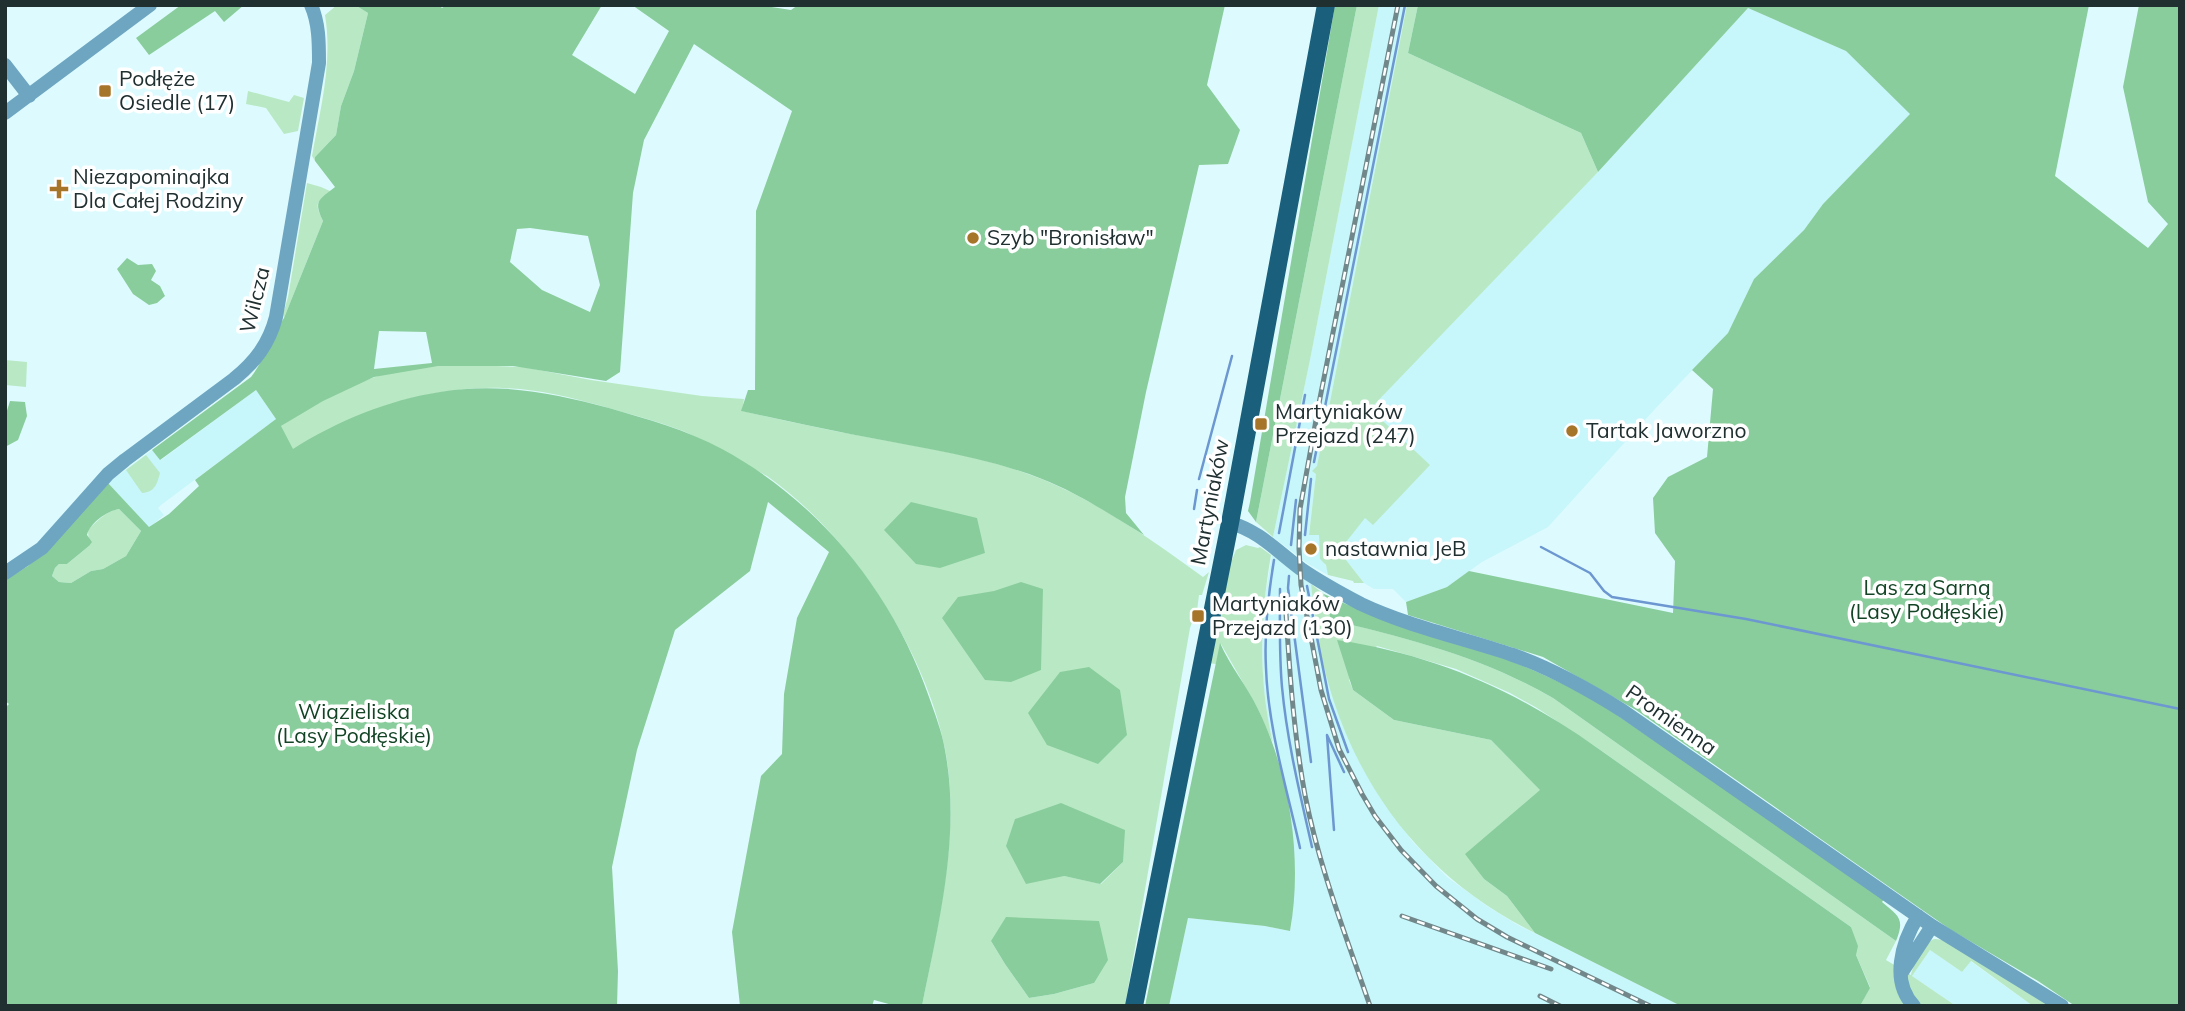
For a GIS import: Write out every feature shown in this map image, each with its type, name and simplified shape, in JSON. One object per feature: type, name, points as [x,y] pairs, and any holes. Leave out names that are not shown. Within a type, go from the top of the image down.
[{"type":"main road","name":"Martyniaków","points":[[1134,1006],[1230,523],[1326,5]]},
{"type":"street","points":[[5,113],[150,5]]},
{"type":"street","name":"Wilcza","points":[[5,573],[42,548],[118,466],[234,379],[251,365],[265,348],[276,317],[319,63],[318,31],[311,5]]},
{"type":"street","points":[[5,65],[29,96]]},
{"type":"street","name":"Promienna","points":[[1230,523],[1247,528],[1321,582],[1363,605],[1404,622],[1516,656],[1588,689],[1932,926],[2062,1006]]},
{"type":"street","points":[[1914,1006],[1903,989],[1901,956],[1909,931],[1918,916]]},
{"type":"street","points":[[1901,973],[1932,926]]},
{"type":"shaded area","points":[[1379,5],[1407,5],[1318,464],[1598,172],[1748,8],[1846,51],[1911,114],[1823,204],[1804,230],[1754,279],[1728,333],[1548,527],[1482,562],[1447,587],[1406,602],[1393,589],[1374,589],[1364,583],[1320,527],[1316,474],[1309,534],[1319,535],[1328,575],[1308,564],[1273,537]]},
{"type":"shaded area","points":[[256,390],[276,419],[161,505],[158,508],[164,515],[149,528],[108,483],[152,450],[161,460]]},
{"type":"shaded area","points":[[1272,555],[1311,584],[1322,661],[1342,722],[1374,788],[1412,841],[1447,877],[1516,924],[1681,1006],[1169,1006],[1188,918],[1290,931],[1292,921],[1286,790],[1268,722],[1263,682],[1262,615]]},
{"type":"shaded area","points":[[1930,950],[1962,972],[1970,961],[2033,1006],[1956,1006],[1912,976]]},
{"type":"green space","points":[[181,5],[244,5],[224,22],[215,11],[149,55],[136,38]]},
{"type":"green space","points":[[337,5],[355,5],[368,13],[354,71],[341,106],[336,135],[315,157],[315,161],[312,156],[327,69],[325,15]]},
{"type":"green space","name":"Wiązieliska (Lasy Podłęskie)","points":[[355,5],[439,5],[442,8],[446,5],[602,5],[572,55],[635,94],[669,31],[632,5],[759,5],[791,10],[798,5],[1225,5],[1207,85],[1240,130],[1228,164],[1199,165],[1146,392],[1125,497],[1126,513],[1144,535],[1068,491],[1019,471],[947,452],[741,411],[748,390],[755,390],[756,211],[792,111],[694,44],[644,140],[633,193],[620,372],[606,381],[513,366],[438,366],[374,377],[323,401],[281,426],[293,449],[327,429],[401,400],[462,389],[525,391],[588,403],[681,431],[722,449],[791,495],[849,554],[874,587],[914,659],[942,737],[949,782],[949,846],[941,910],[922,1006],[896,1006],[874,1000],[872,1006],[740,1006],[732,932],[761,776],[782,754],[784,694],[797,618],[829,552],[768,502],[750,571],[675,630],[637,750],[612,867],[618,971],[617,1006],[5,1006],[5,708],[9,704],[5,701],[5,580],[28,566],[108,483],[149,527],[169,514],[199,486],[195,480],[276,419],[256,390],[160,460],[152,450],[251,377],[284,318],[323,221],[318,209],[319,201],[335,187],[315,161],[315,157],[336,135],[341,106],[354,71],[368,13]],"holes":[[[530,228],[588,236],[600,285],[590,312],[542,290],[510,262],[517,229]],[[379,331],[426,332],[432,363],[374,369]],[[119,509],[141,531],[126,556],[71,583],[59,582],[52,576],[55,568],[59,564],[67,564],[89,546],[92,542],[87,535],[92,526]]]},
{"type":"green space","points":[[1335,5],[1357,5],[1256,522],[1248,511]]},
{"type":"green space","points":[[1357,5],[1379,5],[1273,537],[1256,522]]},
{"type":"green space","points":[[1407,5],[1418,5],[1408,53],[1581,133],[1598,172],[1370,409],[1430,465],[1373,525],[1365,518],[1339,551],[1364,583],[1354,583],[1328,575],[1326,565],[1320,559],[1319,535],[1309,535],[1316,474],[1312,471],[1317,466]]},
{"type":"green space","name":"Las za Sarną (Lasy Podłęskie)","points":[[1418,5],[2089,5],[2055,176],[2148,248],[2168,224],[2148,202],[2123,87],[2139,5],[2180,5],[2180,1006],[2075,1006],[1951,930],[1636,710],[1543,657],[1408,615],[1406,602],[1447,587],[1469,571],[1673,613],[1675,561],[1655,533],[1653,498],[1668,477],[1707,457],[1713,389],[1692,370],[1728,333],[1754,279],[1804,230],[1823,204],[1910,114],[1846,51],[1748,8],[1598,172],[1581,133],[1408,53]]},
{"type":"green space","points":[[248,91],[289,102],[294,95],[304,98],[298,131],[284,134],[266,108],[246,104]]},
{"type":"green space","points":[[307,183],[330,191],[318,204],[323,221],[284,318],[283,314]]},
{"type":"green space","points":[[127,258],[138,265],[152,264],[156,271],[151,280],[160,286],[165,296],[157,303],[149,305],[133,294],[117,269]]},
{"type":"green space","points":[[5,360],[27,362],[26,387],[5,385]]},
{"type":"green space","points":[[459,365],[523,367],[591,380],[702,396],[744,399],[742,411],[954,453],[1000,465],[1044,480],[1086,500],[1203,577],[1209,572],[1202,595],[1199,595],[1196,619],[1195,614],[1190,628],[1125,1006],[922,1006],[946,878],[949,781],[945,749],[935,711],[921,673],[902,634],[855,562],[827,529],[798,500],[767,476],[683,431],[578,400],[528,390],[490,388],[453,391],[404,400],[5,731],[281,426],[363,381],[411,368]],"holes":[[[1123,862],[1101,884],[1064,876]],[[991,941],[1094,983],[1029,998]]]},
{"type":"green space","points":[[10,401],[25,402],[27,416],[18,440],[5,447],[5,417]]},
{"type":"green space","points":[[146,455],[160,473],[153,489],[142,493],[126,470]]},
{"type":"green space","points":[[911,502],[977,518],[985,553],[940,568],[916,564],[884,530]]},
{"type":"green space","points":[[119,509],[141,531],[126,556],[71,583],[59,582],[52,576],[59,564],[67,564],[89,546],[88,530],[91,527],[106,514]]},
{"type":"green space","points":[[1246,545],[1260,547],[1271,555],[1262,649],[1265,696],[1273,743],[1258,709],[1221,644],[1216,664],[1208,663],[1230,560],[1236,550]]},
{"type":"green space","points":[[1021,582],[1043,589],[1041,670],[1011,682],[985,680],[942,618],[958,597],[994,591]]},
{"type":"green space","points":[[1311,584],[1324,594],[1332,620],[1473,660],[1553,698],[1896,941],[1886,960],[1911,975],[1924,948],[1931,940],[1941,940],[2053,1006],[2033,1006],[1971,961],[1962,972],[1930,950],[1912,976],[1956,1006],[1860,1006],[1870,987],[1856,955],[1851,927],[1537,708],[1456,669],[1377,646],[1349,680],[1353,690],[1394,720],[1491,740],[1541,790],[1477,869],[1484,879],[1507,896],[1535,933],[1495,911],[1459,885],[1426,855],[1398,823],[1373,787],[1336,707],[1323,663]]},
{"type":"green space","points":[[1324,594],[1390,621],[1514,662],[1592,698],[1885,898],[1882,902],[1899,918],[1900,928],[1896,941],[1553,698],[1473,660],[1417,642],[1331,620]]},
{"type":"green space","points":[[1337,640],[1408,655],[1473,678],[1535,708],[1596,747],[1851,927],[1858,946],[1856,955],[1870,988],[1860,1006],[1681,1006],[1535,933],[1507,896],[1484,879],[1465,854],[1540,790],[1491,740],[1394,720],[1353,690]]},
{"type":"green space","points":[[1220,643],[1258,709],[1269,734],[1286,789],[1295,876],[1290,931],[1188,918],[1169,1006],[1145,1006]]},
{"type":"green space","points":[[1089,667],[1120,690],[1127,735],[1098,764],[1047,745],[1028,713],[1060,672]]},
{"type":"green space","points":[[1061,803],[1125,830],[1123,862],[1100,884],[1064,876],[1026,884],[1006,846],[1015,819]]},
{"type":"green space","points":[[1006,917],[1099,921],[1108,960],[1094,983],[1029,998],[991,941]]},
{"type":"waterway","points":[[1314,462],[1405,5]]},
{"type":"waterway","points":[[1199,479],[1232,356]]},
{"type":"waterway","points":[[1279,533],[1305,395]]},
{"type":"waterway","points":[[1305,535],[1311,479]]},
{"type":"waterway","points":[[1194,509],[1197,490]]},
{"type":"waterway","points":[[1291,545],[1296,500]]},
{"type":"waterway","points":[[1541,547],[1590,573],[1612,597],[1746,619],[2180,709]]},
{"type":"waterway","points":[[1274,560],[1266,627],[1268,691],[1279,758],[1300,848]]},
{"type":"waterway","points":[[1289,576],[1288,588],[1311,762]]},
{"type":"waterway","points":[[1307,586],[1329,699],[1348,752]]},
{"type":"waterway","points":[[1280,589],[1280,662],[1284,707],[1312,847]]},
{"type":"waterway","points":[[1334,830],[1327,735],[1344,772]]},
{"type":"railway","points":[[1398,5],[1300,509],[1301,585],[1321,690],[1339,749],[1362,794],[1401,850],[1436,886],[1477,919],[1507,937],[1650,1006]]},
{"type":"railway","points":[[1285,597],[1294,721],[1305,795],[1325,875],[1370,1006]]},
{"type":"railway","points":[[1402,916],[1551,969]]},
{"type":"railway","points":[[1540,996],[1560,1006]]},
{"type":"place","name":"Podłęże Osiedle (17)","points":[[105,91]]},
{"type":"place","name":"Niezapominajka Dla Całej Rodziny","points":[[59,189]]},
{"type":"place","name":"Szyb \"Bronisław\"","points":[[973,238]]},
{"type":"place","name":"Martyniaków Przejazd (247)","points":[[1261,424]]},
{"type":"place","name":"Tartak Jaworzno","points":[[1572,431]]},
{"type":"place","name":"nastawnia JeB","points":[[1311,549]]},
{"type":"place","name":"Martyniaków Przejazd (130)","points":[[1198,616]]}]
